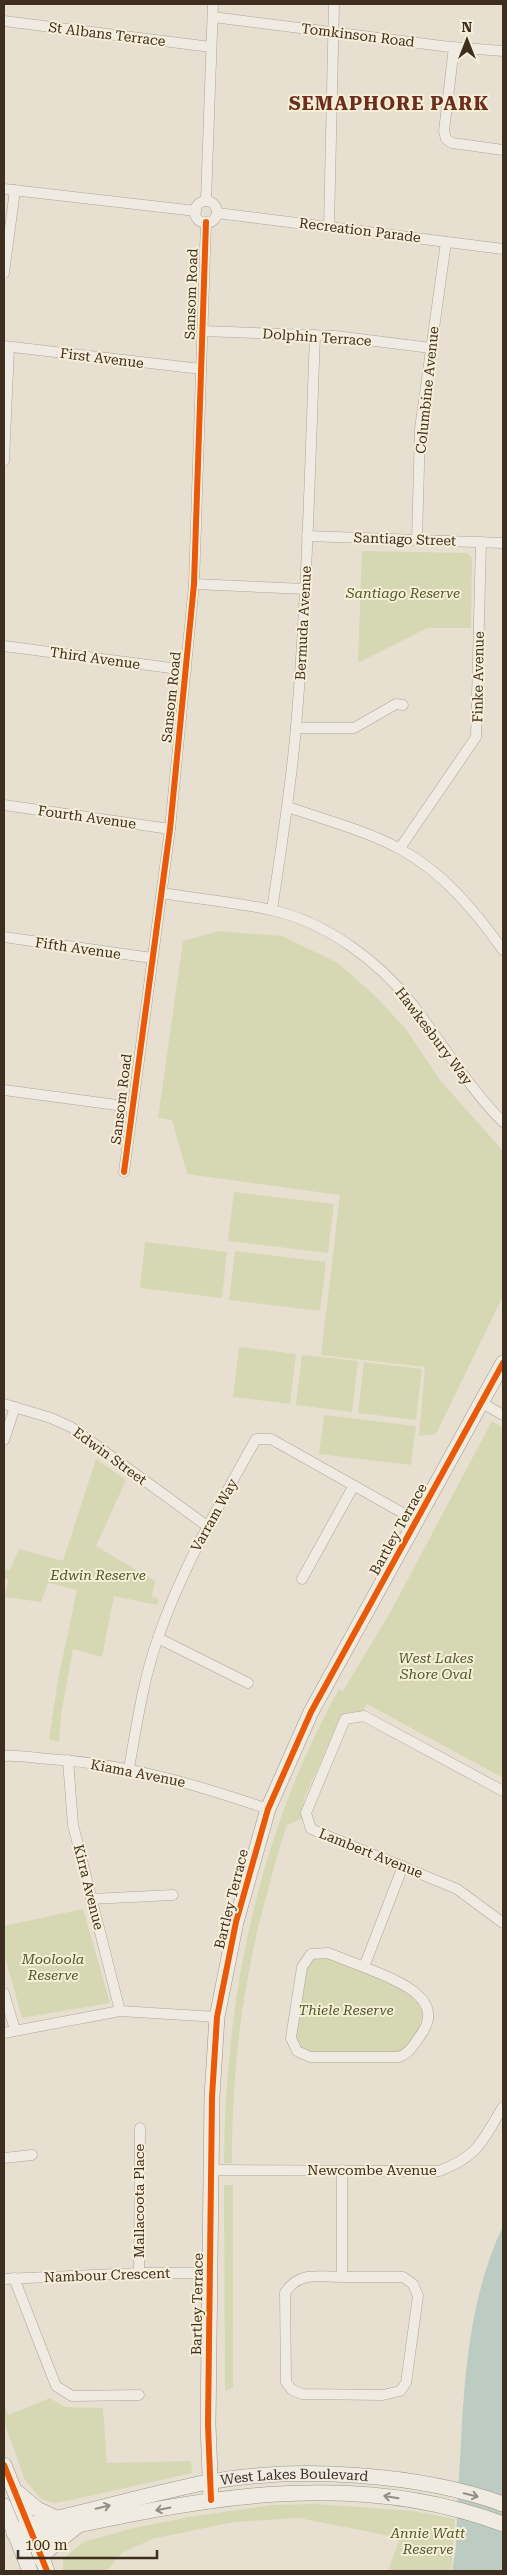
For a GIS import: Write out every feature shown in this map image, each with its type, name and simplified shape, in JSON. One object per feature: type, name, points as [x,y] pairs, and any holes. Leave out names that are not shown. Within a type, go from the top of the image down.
[{"type":"main road","name":"Bartley Terrace","points":[[210,2500],[211,2170],[217,2017],[236,1922],[268,1809],[311,1712],[503,1363]]},
{"type":"main road","points":[[4,2464],[44,2565]]},
{"type":"main road","name":"West Lakes Boulevard","points":[[30,2530],[56,2518],[209,2482],[302,2474],[365,2476],[438,2487],[503,2504]]},
{"type":"main road","points":[[14,2488],[37,2509],[56,2518]]},
{"type":"main road","name":"West Lakes Boulevard","points":[[14,2533],[78,2524],[210,2500],[275,2492],[369,2494],[439,2505],[503,2524]]},
{"type":"main road","points":[[4,2506],[30,2571]]},
{"type":"main road","points":[[44,2565],[49,2549],[78,2524]]},
{"type":"street","points":[[206,201],[213,4]]},
{"type":"street","points":[[329,226],[334,4]]},
{"type":"street","name":"Tomkinson Road","points":[[213,17],[333,33],[503,51]]},
{"type":"street","name":"St Albans Terrace","points":[[4,21],[211,48]]},
{"type":"street","points":[[454,47],[444,131],[446,139],[452,143],[503,150]]},
{"type":"street","points":[[4,189],[196,211]]},
{"type":"street","points":[[4,273],[15,190]]},
{"type":"street","points":[[206,201],[213,203],[217,213],[212,221],[206,222],[198,219],[196,211],[199,204],[206,201]]},
{"type":"street","name":"Recreation Parade","points":[[217,213],[503,249]]},
{"type":"street","name":"Sansom Road","points":[[124,1172],[170,829],[194,584],[206,222]]},
{"type":"street","name":"Columbine Avenue","points":[[417,540],[420,428],[446,242]]},
{"type":"street","name":"Dolphin Terrace","points":[[202,331],[315,335],[431,348]]},
{"type":"street","name":"Bermuda Avenue","points":[[272,910],[288,807],[296,728],[306,589],[315,335]]},
{"type":"street","points":[[4,461],[6,346]]},
{"type":"street","name":"First Avenue","points":[[6,346],[201,370]]},
{"type":"street","name":"Santiago Street","points":[[307,536],[503,543]]},
{"type":"street","name":"Finke Avenue","points":[[400,848],[476,737],[481,542]]},
{"type":"street","points":[[194,584],[306,589]]},
{"type":"street","name":"Third Avenue","points":[[4,646],[186,670]]},
{"type":"street","points":[[296,728],[354,728],[396,704],[403,706]]},
{"type":"street","name":"Fourth Avenue","points":[[4,805],[170,829]]},
{"type":"street","points":[[288,807],[400,848],[433,871],[461,896],[503,950]]},
{"type":"street","name":"Hawkesbury Way","points":[[162,893],[272,910],[335,936],[370,960],[392,980],[413,1004],[468,1082],[503,1122]]},
{"type":"street","name":"Fifth Avenue","points":[[4,938],[152,958]]},
{"type":"street","points":[[4,1090],[132,1108]]},
{"type":"street","points":[[482,1403],[503,1415]]},
{"type":"street","name":"Edwin Street","points":[[4,1404],[71,1427],[207,1526]]},
{"type":"street","points":[[4,1440],[15,1407]]},
{"type":"street","name":"Varram Way","points":[[130,1768],[142,1693],[158,1638],[186,1567],[256,1439],[262,1437],[271,1439],[416,1521]]},
{"type":"street","points":[[302,1579],[354,1487]]},
{"type":"street","points":[[158,1638],[248,1683]]},
{"type":"street","name":"Lambert Avenue","points":[[503,1791],[364,1716],[345,1720],[308,1804],[307,1821],[311,1828],[457,1889],[503,1923]]},
{"type":"street","name":"Kiama Avenue","points":[[4,1756],[68,1760],[130,1768],[193,1784],[268,1809]]},
{"type":"street","name":"Kirra Avenue","points":[[68,1760],[74,1825],[120,2011]]},
{"type":"street","points":[[364,1967],[402,1866]]},
{"type":"street","points":[[91,1899],[173,1895]]},
{"type":"street","points":[[328,1953],[364,1967],[394,1981],[424,1999],[429,2008],[428,2025],[410,2050],[399,2057],[310,2057],[296,2051],[291,2038],[296,1999],[305,1960],[311,1954],[328,1953]]},
{"type":"street","points":[[4,1993],[15,2030]]},
{"type":"street","points":[[4,2033],[120,2011],[217,2017]]},
{"type":"street","name":"Newcombe Avenue","points":[[211,2170],[439,2171],[461,2163],[478,2147],[503,2106]]},
{"type":"street","name":"Mallacoota Place","points":[[139,2273],[140,2128]]},
{"type":"street","points":[[4,2158],[32,2154]]},
{"type":"street","points":[[342,2170],[342,2277]]},
{"type":"street","name":"Nambour Crescent","points":[[9,2278],[139,2273],[210,2273]]},
{"type":"street","points":[[302,2277],[342,2277],[403,2277],[413,2284],[418,2296],[406,2383],[400,2391],[393,2394],[302,2394],[292,2390],[286,2382],[285,2293],[291,2283],[302,2277]]},
{"type":"street","points":[[9,2278],[56,2386],[72,2396],[139,2395]]},
{"type":"green space","name":"Santiago Reserve","points":[[362,551],[467,553],[472,558],[471,628],[427,628],[358,663]]},
{"type":"green space","points":[[219,931],[282,936],[338,963],[374,995],[405,1028],[440,1080],[503,1151],[503,1296],[436,1434],[419,1436],[425,1367],[321,1355],[340,1195],[187,1174],[172,1120],[158,1118],[183,941]]},
{"type":"green space","points":[[234,1192],[334,1204],[328,1253],[228,1241]]},
{"type":"green space","points":[[145,1242],[227,1252],[222,1298],[140,1288]]},
{"type":"green space","points":[[235,1251],[326,1262],[320,1311],[229,1300]]},
{"type":"green space","points":[[239,1347],[296,1354],[290,1404],[233,1397]]},
{"type":"green space","points":[[302,1355],[358,1361],[352,1412],[296,1405]]},
{"type":"green space","points":[[364,1362],[422,1369],[416,1420],[358,1413]]},
{"type":"green space","points":[[324,1415],[416,1426],[411,1465],[319,1454]]},
{"type":"green space","name":"West Lakes Shore Oval","points":[[492,1421],[503,1428],[503,1778],[367,1704],[363,1711],[351,1712],[340,1718],[304,1799],[302,1819],[287,1825],[261,1918],[246,1987],[241,2022],[234,2092],[232,2163],[224,2163],[226,2101],[239,1979],[267,1860],[287,1801],[311,1745],[339,1689],[343,1691],[392,1609]]},
{"type":"green space","name":"Edwin Reserve","points":[[96,1459],[126,1480],[96,1546],[155,1581],[152,1596],[159,1600],[157,1605],[114,1596],[102,1657],[73,1649],[61,1715],[59,1742],[49,1739],[58,1680],[77,1590],[48,1583],[41,1602],[5,1597],[8,1580],[4,1578],[4,1569],[10,1570],[19,1549],[63,1561]]},
{"type":"green space","name":"Mooloola Reserve","points":[[83,1909],[110,2003],[22,2018],[4,1954],[4,1926]]},
{"type":"green space","name":"Thiele Reserve","points":[[322,1954],[390,1982],[423,2004],[420,2026],[409,2045],[397,2054],[311,2054],[302,2050],[296,2039],[306,1969],[312,1958]]},
{"type":"green space","points":[[224,2185],[233,2185],[233,2388],[225,2391]]},
{"type":"green space","points":[[50,2398],[65,2407],[103,2408],[107,2463],[191,2461],[192,2473],[71,2500],[53,2503],[41,2499],[25,2480],[4,2422],[4,2403],[8,2415]]},
{"type":"green space","name":"Annie Watt Reserve","points":[[316,2504],[413,2511],[455,2519],[451,2571],[388,2571],[400,2538],[299,2518],[234,2522],[152,2539],[122,2553],[107,2571],[63,2571],[63,2559],[83,2542],[134,2528],[189,2517],[271,2505]]},
{"type":"shaded area","points":[[503,2226],[503,2571],[452,2571],[456,2547],[468,2358],[477,2304],[492,2252]]},
{"type":"cycle path","points":[[124,1172],[170,829],[194,584],[206,222]]},
{"type":"cycle path","points":[[211,2500],[208,2425],[212,2097],[217,2017],[236,1922],[268,1809],[311,1712],[503,1363]]},
{"type":"cycle path","points":[[4,2465],[47,2571]]},
{"type":"district","name":"SEMAPHORE PARK","points":[[389,103]]}]
